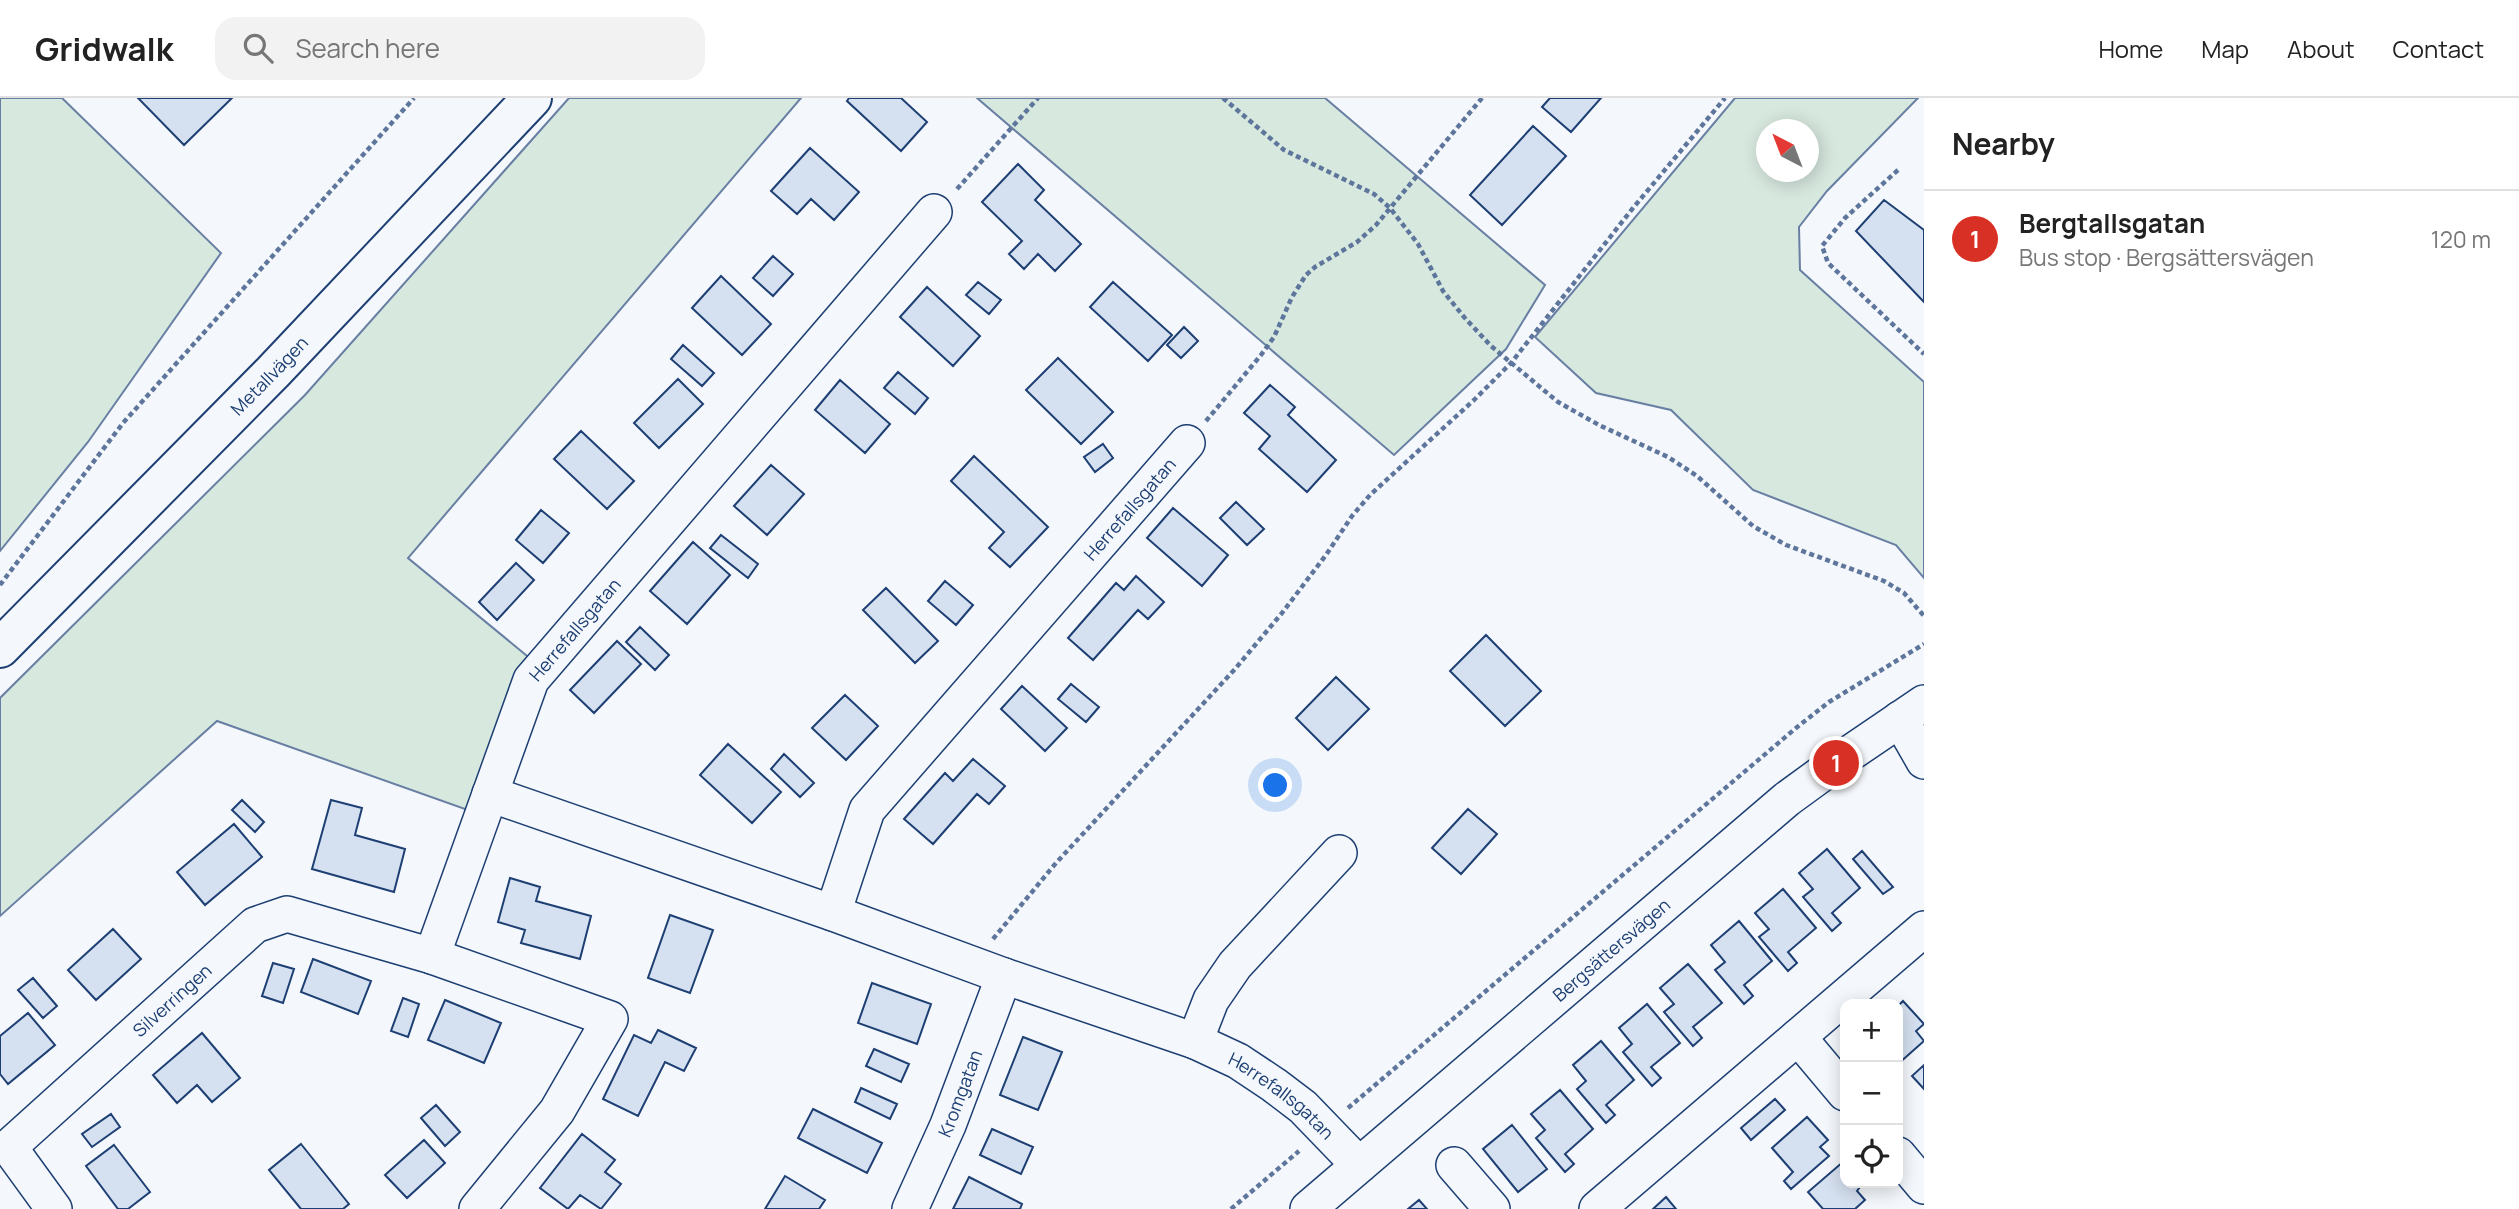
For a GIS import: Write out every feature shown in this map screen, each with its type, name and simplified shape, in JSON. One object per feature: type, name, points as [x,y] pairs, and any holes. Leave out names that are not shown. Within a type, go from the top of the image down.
[{"type":"main road","name":"Metallvägen","points":[[0,648],[263,382],[532,98]]},
{"type":"street","name":"Herrefallsgatan","points":[[934,212],[531,680],[490,794],[1195,1041],[1238,1061],[1303,1107],[1359,1165]]},
{"type":"street","name":"Herrefallsgatan","points":[[833,913],[867,810],[1187,443]]},
{"type":"street","points":[[1912,711],[1924,761]]},
{"type":"street","name":"Bergsättersvägen","points":[[1308,1209],[1787,799],[1912,711]]},
{"type":"street","points":[[432,956],[490,794]]},
{"type":"street","points":[[1195,1041],[1211,1000],[1235,965],[1339,853]]},
{"type":"street","name":"Silverringen","points":[[54,1209],[9,1147],[255,925],[287,914],[432,956],[610,1019],[557,1111],[477,1209]]},
{"type":"street","points":[[1597,1209],[1924,929]]},
{"type":"street","name":"Kromgatan","points":[[911,1209],[948,1125],[989,971]]},
{"type":"street","points":[[1798,1037],[1840,1087]]},
{"type":"street","points":[[1903,1161],[1924,1186]]},
{"type":"street","points":[[1454,1165],[1492,1209]]},
{"type":"path","points":[[0,585],[123,423],[414,98]]},
{"type":"path","points":[[934,212],[1038,98]]},
{"type":"path","points":[[1223,98],[1284,150],[1374,194],[1390,208],[1418,244],[1443,291],[1457,309],[1491,346],[1558,402],[1599,425],[1668,457],[1697,475],[1753,526],[1786,545],[1884,581],[1904,593],[1924,616]]},
{"type":"path","points":[[1187,443],[1274,337],[1292,297],[1306,275],[1357,242],[1390,208],[1482,98]]},
{"type":"path","points":[[989,971],[984,951],[1056,863],[1235,669],[1282,613],[1370,495],[1511,363],[1633,208],[1725,98]]},
{"type":"path","points":[[1898,170],[1845,218],[1822,246],[1828,263],[1924,354]]},
{"type":"path","points":[[1231,1209],[1796,728],[1829,702],[1924,644]]},
{"type":"shaded area","points":[[0,98],[62,98],[221,253],[88,442],[0,551]]},
{"type":"shaded area","points":[[569,98],[801,98],[408,558],[532,660],[479,814],[217,721],[0,916],[0,698],[305,395]]},
{"type":"shaded area","points":[[977,98],[1325,98],[1545,285],[1506,349],[1394,455]]},
{"type":"shaded area","points":[[1735,98],[1918,98],[1827,191],[1799,227],[1800,270],[1924,382],[1924,578],[1896,545],[1753,490],[1671,410],[1596,393],[1535,337]]},
{"type":"building","points":[[138,98],[232,98],[184,145]]},
{"type":"building","points":[[849,98],[901,98],[927,122],[901,151],[847,101]]},
{"type":"building","points":[[1550,98],[1601,98],[1571,132],[1542,107]]},
{"type":"building","points":[[1533,126],[1566,156],[1502,225],[1470,195]]},
{"type":"building","points":[[810,148],[859,192],[834,220],[811,199],[797,214],[771,191]]},
{"type":"building","points":[[1018,164],[1044,190],[1035,200],[1081,244],[1055,271],[1038,254],[1024,269],[1009,254],[1022,241],[982,202]]},
{"type":"building","points":[[1884,200],[1924,230],[1924,302],[1856,231]]},
{"type":"building","points":[[773,256],[793,274],[773,296],[753,278]]},
{"type":"building","points":[[721,276],[771,324],[742,355],[692,308]]},
{"type":"building","points":[[978,282],[1001,300],[989,314],[966,295]]},
{"type":"building","points":[[1113,282],[1172,335],[1148,361],[1090,307]]},
{"type":"building","points":[[927,287],[980,336],[953,366],[900,317]]},
{"type":"building","points":[[1184,327],[1198,341],[1181,358],[1167,345]]},
{"type":"building","points":[[683,345],[714,373],[702,386],[671,359]]},
{"type":"building","points":[[1058,358],[1113,412],[1081,444],[1026,390]]},
{"type":"building","points":[[898,372],[928,398],[915,414],[884,388]]},
{"type":"building","points":[[678,379],[703,404],[659,448],[634,423]]},
{"type":"building","points":[[840,380],[890,424],[865,453],[815,410]]},
{"type":"building","points":[[1270,385],[1295,407],[1288,415],[1336,460],[1307,492],[1259,449],[1270,436],[1244,413]]},
{"type":"building","points":[[581,431],[634,481],[607,509],[554,459]]},
{"type":"building","points":[[1103,444],[1113,458],[1095,472],[1084,457]]},
{"type":"building","points":[[974,456],[1048,527],[1010,567],[989,548],[1004,532],[951,481]]},
{"type":"building","points":[[771,465],[804,494],[767,535],[734,506]]},
{"type":"building","points":[[1236,502],[1264,529],[1247,545],[1220,518]]},
{"type":"building","points":[[1173,508],[1228,555],[1202,586],[1147,538]]},
{"type":"building","points":[[541,510],[569,533],[543,563],[516,540]]},
{"type":"building","points":[[721,535],[758,564],[748,578],[710,548]]},
{"type":"building","points":[[693,542],[730,575],[687,624],[650,591]]},
{"type":"building","points":[[516,563],[534,580],[497,620],[479,602]]},
{"type":"building","points":[[1136,576],[1164,602],[1148,619],[1138,610],[1093,660],[1068,638],[1116,583],[1124,590]]},
{"type":"building","points":[[945,581],[973,605],[956,625],[928,601]]},
{"type":"building","points":[[886,588],[938,641],[915,663],[863,610]]},
{"type":"building","points":[[640,627],[669,655],[655,670],[626,642]]},
{"type":"building","points":[[1486,635],[1541,691],[1505,726],[1450,671]]},
{"type":"building","points":[[617,641],[641,664],[594,713],[570,690]]},
{"type":"building","points":[[1336,677],[1369,709],[1328,750],[1296,718]]},
{"type":"building","points":[[1071,684],[1099,707],[1086,722],[1058,699]]},
{"type":"building","points":[[1022,686],[1067,728],[1045,751],[1001,709]]},
{"type":"building","points":[[845,695],[878,726],[846,760],[812,728]]},
{"type":"building","points":[[728,744],[781,792],[752,823],[700,775]]},
{"type":"building","points":[[784,754],[814,783],[800,797],[771,769]]},
{"type":"building","points":[[973,759],[1005,786],[989,804],[977,794],[933,844],[904,819],[945,773],[953,781]]},
{"type":"building","points":[[242,800],[264,822],[255,832],[232,810]]},
{"type":"building","points":[[331,800],[362,808],[355,835],[405,849],[394,892],[312,869]]},
{"type":"building","points":[[1468,809],[1497,834],[1461,874],[1432,848]]},
{"type":"building","points":[[234,824],[262,857],[205,905],[177,872]]},
{"type":"building","points":[[1827,849],[1860,888],[1832,913],[1841,923],[1832,931],[1803,897],[1813,889],[1799,873]]},
{"type":"building","points":[[1862,851],[1893,887],[1883,894],[1853,859]]},
{"type":"building","points":[[510,878],[540,887],[536,901],[591,916],[580,959],[521,943],[525,930],[498,922]]},
{"type":"building","points":[[1783,889],[1816,928],[1788,952],[1797,963],[1788,971],[1759,937],[1769,929],[1755,913]]},
{"type":"building","points":[[670,915],[713,930],[690,993],[648,978]]},
{"type":"building","points":[[1739,921],[1772,961],[1744,985],[1753,996],[1744,1004],[1715,970],[1725,962],[1711,945]]},
{"type":"building","points":[[113,929],[141,959],[96,1000],[68,970]]},
{"type":"building","points":[[313,959],[371,981],[358,1014],[301,992]]},
{"type":"building","points":[[273,963],[294,969],[283,1003],[262,996]]},
{"type":"building","points":[[1688,964],[1722,1003],[1693,1027],[1702,1038],[1693,1046],[1664,1012],[1674,1004],[1660,988]]},
{"type":"building","points":[[33,978],[57,1006],[43,1018],[18,990]]},
{"type":"building","points":[[872,983],[931,1004],[917,1044],[858,1023]]},
{"type":"building","points":[[403,998],[419,1004],[408,1037],[391,1031]]},
{"type":"building","points":[[445,1000],[501,1023],[484,1063],[428,1040]]},
{"type":"building","points":[[1903,1001],[1924,1024],[1916,1031],[1924,1041],[1903,1060]]},
{"type":"building","points":[[1647,1004],[1680,1043],[1651,1067],[1661,1078],[1652,1086],[1623,1052],[1632,1044],[1619,1028]]},
{"type":"building","points":[[28,1013],[55,1045],[8,1084],[0,1074],[0,1036]]},
{"type":"building","points":[[658,1030],[696,1048],[684,1071],[665,1062],[638,1116],[603,1099],[634,1035],[651,1043]]},
{"type":"building","points":[[202,1033],[240,1078],[212,1102],[197,1085],[177,1103],[153,1075]]},
{"type":"building","points":[[1023,1037],[1062,1052],[1038,1110],[1000,1095]]},
{"type":"building","points":[[1601,1041],[1634,1080],[1606,1105],[1615,1115],[1606,1123],[1577,1089],[1586,1081],[1573,1065]]},
{"type":"building","points":[[874,1049],[909,1064],[901,1082],[866,1066]]},
{"type":"building","points":[[1924,1065],[1924,1089],[1912,1076]]},
{"type":"building","points":[[861,1088],[897,1104],[890,1119],[855,1102]]},
{"type":"building","points":[[1560,1090],[1593,1129],[1565,1154],[1574,1164],[1565,1172],[1536,1138],[1545,1130],[1531,1114]]},
{"type":"building","points":[[1775,1099],[1785,1110],[1751,1140],[1741,1128]]},
{"type":"building","points":[[436,1105],[460,1132],[445,1146],[421,1118]]},
{"type":"building","points":[[813,1109],[882,1143],[867,1173],[798,1138]]},
{"type":"building","points":[[111,1114],[120,1127],[92,1147],[82,1134]]},
{"type":"building","points":[[1807,1117],[1828,1140],[1820,1147],[1829,1156],[1791,1189],[1784,1181],[1793,1172],[1772,1148]]},
{"type":"building","points":[[1512,1125],[1547,1169],[1518,1192],[1483,1149]]},
{"type":"building","points":[[992,1129],[1033,1147],[1021,1174],[980,1155]]},
{"type":"building","points":[[582,1134],[615,1160],[605,1172],[621,1184],[601,1209],[580,1195],[568,1209],[540,1188]]},
{"type":"building","points":[[424,1140],[445,1163],[407,1198],[385,1175]]},
{"type":"building","points":[[301,1144],[349,1204],[343,1209],[301,1209],[269,1170]]},
{"type":"building","points":[[114,1145],[150,1192],[128,1209],[118,1209],[86,1166]]},
{"type":"building","points":[[1840,1164],[1840,1188],[1859,1188],[1857,1191],[1865,1200],[1855,1209],[1823,1209],[1808,1192]]},
{"type":"building","points":[[785,1176],[825,1200],[819,1209],[765,1209]]},
{"type":"building","points":[[969,1177],[1022,1204],[1020,1209],[953,1209]]},
{"type":"building","points":[[1666,1197],[1676,1209],[1653,1209]]},
{"type":"building","points":[[1419,1200],[1427,1209],[1408,1209]]},
{"type":"place","name":"Bergtallsgatan","points":[[1836,763]]}]
